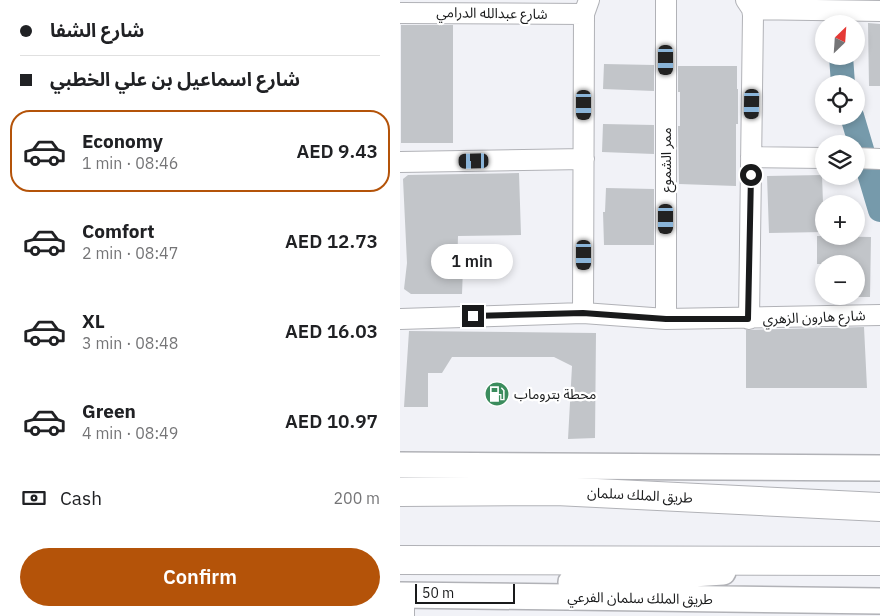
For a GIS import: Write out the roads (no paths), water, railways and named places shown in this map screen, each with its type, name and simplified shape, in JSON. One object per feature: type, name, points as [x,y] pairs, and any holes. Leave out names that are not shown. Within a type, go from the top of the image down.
[{"type":"highway","points":[[400,481],[556,491]]},
{"type":"highway","name":"طريق الملك سلمان","points":[[400,492],[556,491],[880,507]]},
{"type":"highway","points":[[400,560],[880,562]]},
{"type":"main road","points":[[400,465],[880,468]]},
{"type":"main road","points":[[403,602],[495,587],[880,562]]},
{"type":"main road","name":"طريق الملك سلمان الفرعي","points":[[403,602],[880,601]]},
{"type":"street","name":"ممر الشموع","points":[[666,0],[666,319]]},
{"type":"street","name":"شارع عبدالله الدرامي","points":[[400,13],[586,7]]},
{"type":"street","points":[[583,313],[586,7]]},
{"type":"street","points":[[748,319],[751,158],[750,8],[880,11]]},
{"type":"street","points":[[751,158],[815,158]]},
{"type":"street","points":[[865,158],[880,158]]},
{"type":"street","points":[[400,162],[584,159]]},
{"type":"street","name":"شارع هارون الزهري","points":[[400,319],[583,313],[666,319],[748,319],[880,315]]},
{"type":"waterway","points":[[838,0],[839,15]]},
{"type":"waterway","points":[[842,65],[842,75]]},
{"type":"waterway","points":[[855,125],[880,210]]},
{"type":"place","name":"محطة بتروماب","points":[[497,394]]}]
